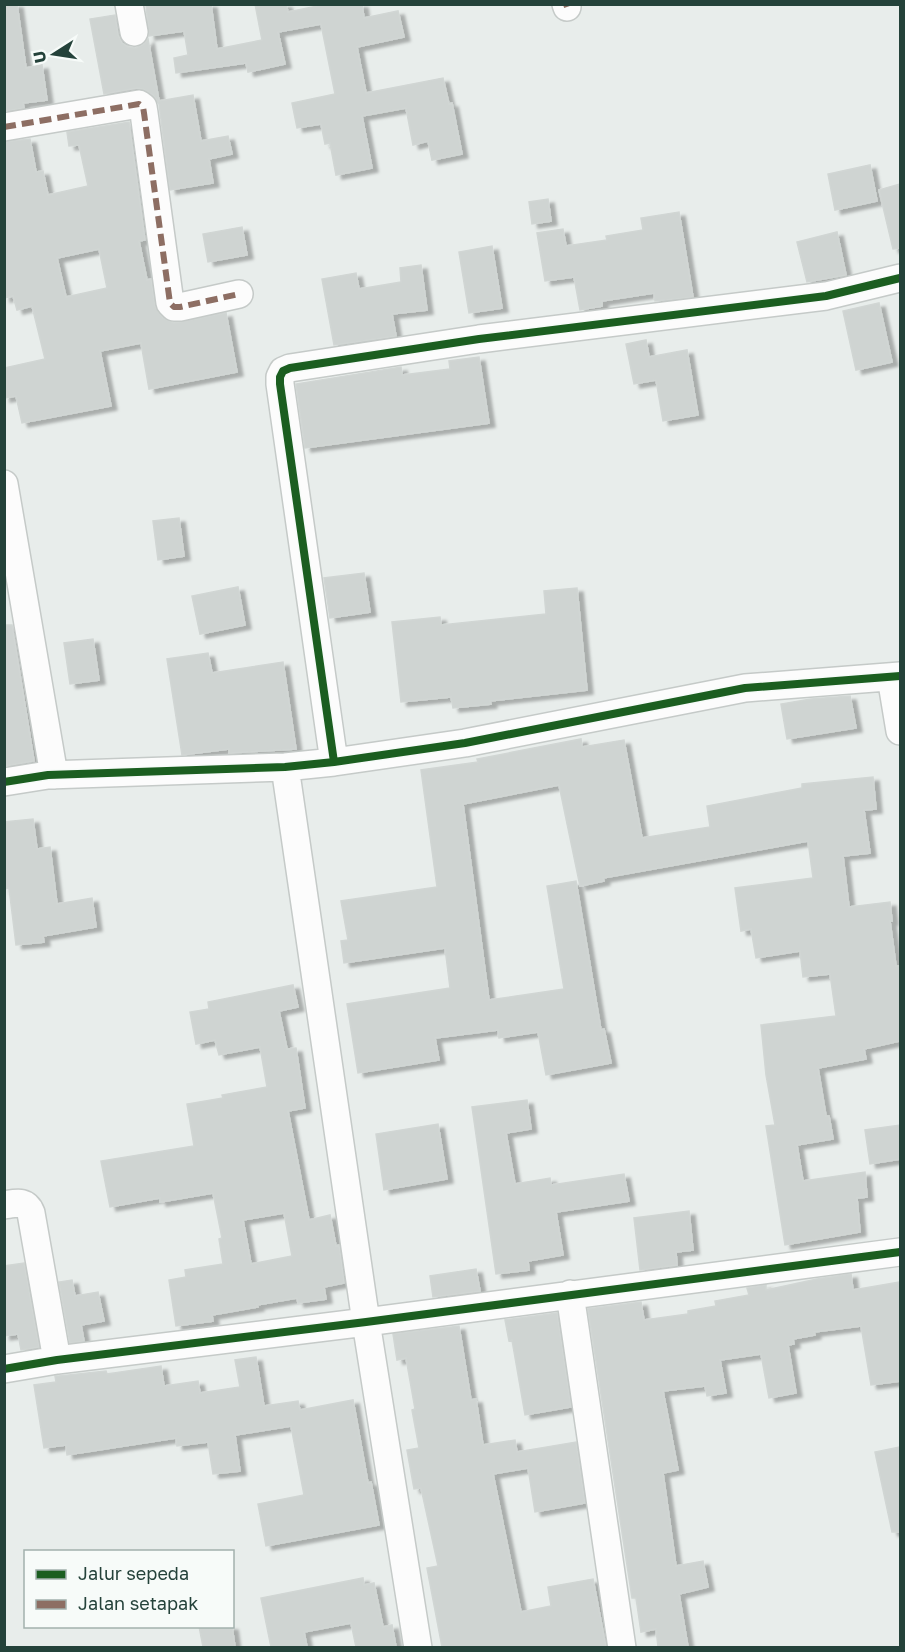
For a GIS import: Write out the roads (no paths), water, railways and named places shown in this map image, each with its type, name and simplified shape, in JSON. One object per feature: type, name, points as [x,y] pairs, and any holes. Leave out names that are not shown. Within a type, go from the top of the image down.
[{"type":"street","points":[[129,4],[134,32]]},
{"type":"street","points":[[4,128],[139,104],[143,107],[144,113],[170,303],[174,307],[180,307],[239,294]]},
{"type":"street","points":[[334,762],[280,384],[283,371],[479,339],[826,296],[900,278]]},
{"type":"street","points":[[4,484],[54,775]]},
{"type":"street","points":[[4,782],[54,775],[285,767],[334,762],[465,743],[745,688],[896,676],[900,731]]},
{"type":"street","points":[[285,767],[366,1322],[418,1647]]},
{"type":"street","points":[[4,1205],[24,1203],[31,1213],[57,1360]]},
{"type":"street","points":[[4,1369],[57,1360],[900,1252]]},
{"type":"street","points":[[570,1294],[622,1647]]}]
